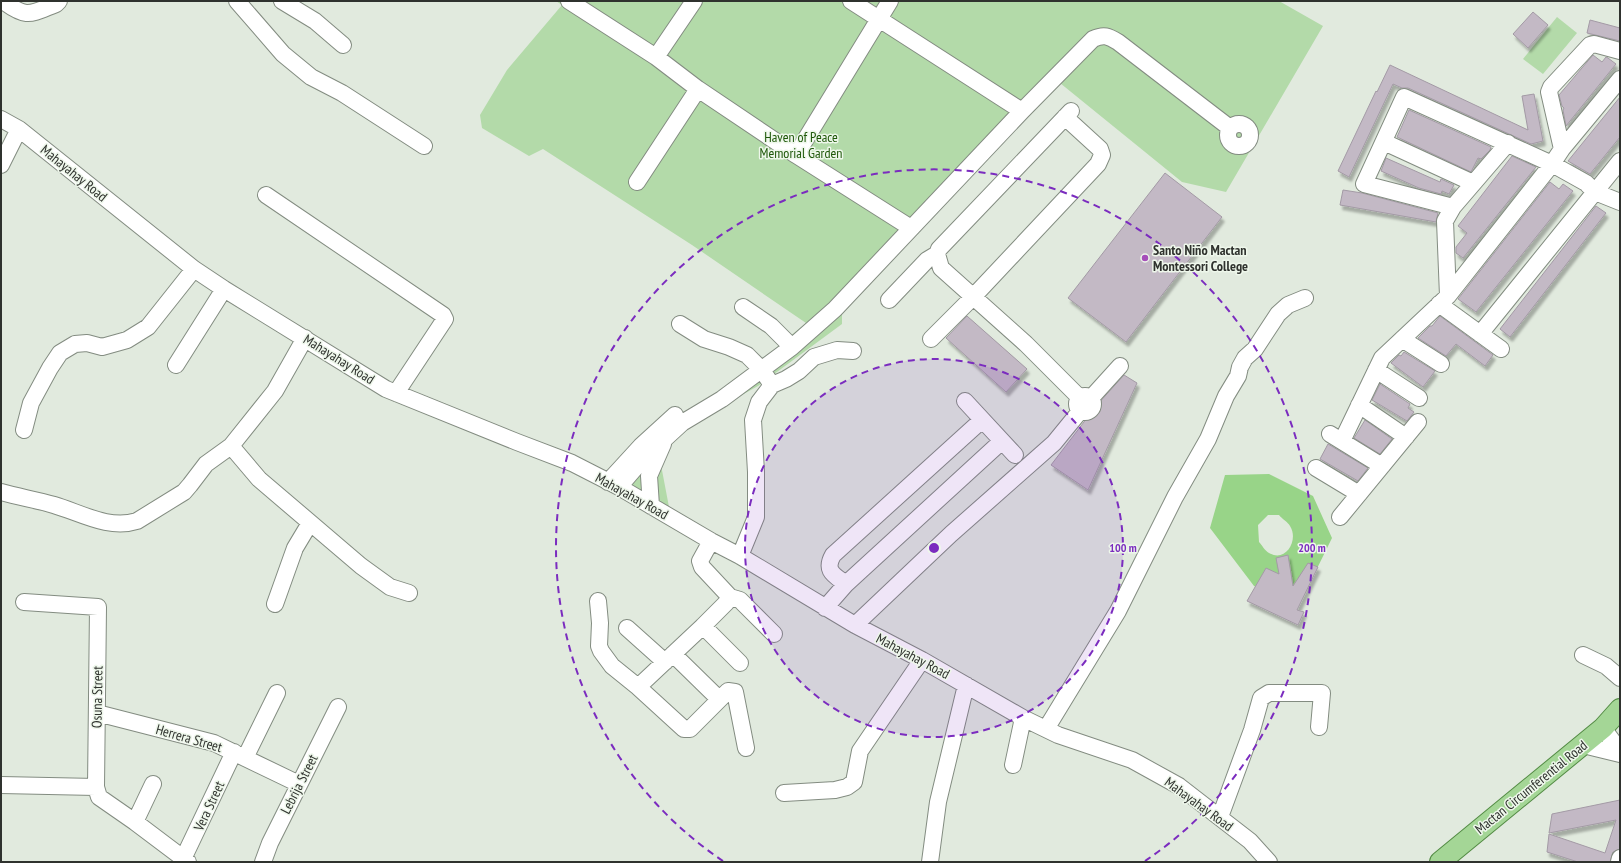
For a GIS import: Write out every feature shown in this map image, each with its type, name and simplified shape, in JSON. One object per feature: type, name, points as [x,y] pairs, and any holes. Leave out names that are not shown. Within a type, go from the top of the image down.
[{"type":"main road","name":"Mactan Circumferential Road","points":[[1440,862],[1603,728],[1620,709]]},
{"type":"street","points":[[3,1],[18,11],[30,14],[56,4],[59,1]]},
{"type":"street","points":[[237,1],[283,54],[311,77],[342,93],[424,146]]},
{"type":"street","points":[[282,1],[315,21],[343,45]]},
{"type":"street","points":[[569,1],[656,57],[698,89],[796,155],[911,228]]},
{"type":"street","points":[[656,57],[694,1]]},
{"type":"street","points":[[851,1],[1022,111]]},
{"type":"street","points":[[796,155],[890,1]]},
{"type":"street","points":[[614,484],[665,440],[682,423],[722,399],[762,370],[792,347],[835,309],[1093,38],[1100,35],[1107,35],[1118,42],[1230,128]]},
{"type":"street","points":[[1562,149],[1549,92],[1551,87],[1590,45],[1594,44],[1620,51]]},
{"type":"street","points":[[1382,466],[1336,438],[1359,405],[1382,358],[1444,300],[1552,164],[1562,149],[1620,79]]},
{"type":"street","points":[[637,182],[698,89]]},
{"type":"street","points":[[1453,206],[1364,184],[1404,96],[1552,164],[1586,182],[1595,192],[1620,202]]},
{"type":"street","points":[[888,300],[927,260],[937,254],[939,249],[1068,114],[1100,149],[1102,156],[1098,164],[973,297],[931,339]]},
{"type":"street","name":"Mahayahay Road","points":[[1,119],[19,129],[194,269],[224,289],[396,394],[572,463],[614,484],[711,541],[740,556],[855,626],[922,660],[1023,718],[1058,735],[1132,760],[1180,786],[1250,841],[1269,862]]},
{"type":"street","points":[[1,165],[19,129]]},
{"type":"street","points":[[1384,142],[1473,183]]},
{"type":"street","points":[[1502,349],[1480,334],[1444,300],[1445,221],[1453,206],[1508,143]]},
{"type":"street","points":[[1480,334],[1620,161]]},
{"type":"street","points":[[266,194],[443,315],[445,319],[396,394]]},
{"type":"street","points":[[937,254],[941,268],[1026,344],[1084,402]]},
{"type":"street","points":[[24,430],[31,403],[47,373],[60,353],[75,344],[87,343],[102,347],[127,340],[148,327],[194,269]]},
{"type":"street","points":[[176,365],[224,289]]},
{"type":"street","points":[[1046,729],[1118,612],[1175,497],[1208,439],[1226,396],[1238,376],[1240,367],[1245,358],[1255,349],[1278,314],[1288,305],[1305,298]]},
{"type":"street","points":[[743,307],[771,326],[792,347]]},
{"type":"street","points":[[680,324],[704,339],[730,347],[747,355],[762,370],[772,385]]},
{"type":"street","points":[[1,492],[55,506],[92,519],[120,524],[129,524],[137,521],[184,492],[206,464],[231,446],[275,392],[305,338]]},
{"type":"street","points":[[1402,339],[1441,364]]},
{"type":"street","points":[[740,556],[756,517],[754,420],[759,402],[772,385],[793,375],[814,357],[838,350],[853,351]]},
{"type":"street","points":[[855,626],[951,534],[1054,443],[1084,402],[1120,366]]},
{"type":"street","points":[[1376,370],[1420,398]]},
{"type":"street","points":[[965,401],[1015,455]]},
{"type":"street","points":[[1359,405],[1406,437]]},
{"type":"street","points":[[614,484],[641,446],[675,414]]},
{"type":"street","points":[[846,584],[833,574],[829,568],[829,563],[833,555],[982,420]]},
{"type":"street","points":[[1340,517],[1418,422]]},
{"type":"street","points":[[652,506],[649,476],[665,440]]},
{"type":"street","points":[[825,608],[846,584],[1002,441]]},
{"type":"street","points":[[231,446],[259,479],[361,566],[390,587],[409,593]]},
{"type":"street","points":[[1316,468],[1359,494]]},
{"type":"street","points":[[275,604],[295,548],[310,523]]},
{"type":"street","points":[[711,541],[700,561],[700,564],[730,597],[740,600],[774,634]]},
{"type":"street","points":[[638,687],[703,626],[730,597]]},
{"type":"street","points":[[598,601],[600,623],[599,646],[612,666],[638,687],[684,729],[690,729],[728,691],[734,692],[746,748]]},
{"type":"street","name":"Osuna Street","points":[[24,602],[98,607],[96,787]]},
{"type":"street","points":[[703,626],[740,663]]},
{"type":"street","points":[[627,628],[669,658],[719,699]]},
{"type":"street","points":[[1583,655],[1606,666],[1620,678]]},
{"type":"street","points":[[784,793],[835,790],[848,787],[854,782],[860,751],[922,660]]},
{"type":"street","points":[[930,862],[938,802],[966,685]]},
{"type":"street","name":"Vera Street","points":[[186,861],[240,755],[277,693]]},
{"type":"street","points":[[1220,817],[1252,730],[1261,698],[1269,693],[1322,693],[1319,727]]},
{"type":"street","name":"Lebrija Street","points":[[264,862],[270,843],[338,707]]},
{"type":"street","name":"Herrera Street","points":[[97,713],[214,742],[299,784]]},
{"type":"street","points":[[1013,765],[1023,718]]},
{"type":"street","points":[[1603,728],[1620,753]]},
{"type":"street","points":[[1583,745],[1620,753]]},
{"type":"street","points":[[135,822],[153,784]]},
{"type":"street","points":[[1,785],[96,787],[99,797],[186,861]]},
{"type":"street","points":[[1619,862],[1620,858]]},
{"type":"green space","name":"Haven of Peace Memorial Garden","points":[[556,1],[1279,1],[1323,26],[1226,192],[1182,182],[1060,83],[862,289],[842,312],[842,324],[758,386],[677,431],[661,465],[669,507],[617,478],[691,409],[745,374],[806,323],[692,245],[543,149],[529,156],[482,128],[480,115],[507,70],[562,5]]},
{"type":"green space","points":[[1557,17],[1577,33],[1543,74],[1523,59]]},
{"type":"shaded area","points":[[1269,474],[1313,496],[1332,538],[1301,601],[1296,604],[1254,586],[1210,528],[1225,475]],"holes":[[[1268,515],[1279,515],[1290,526],[1293,538],[1292,543],[1285,553],[1275,555],[1268,552],[1259,542],[1258,525]]]},
{"type":"building","points":[[1533,12],[1548,25],[1528,48],[1513,34]]},
{"type":"building","points":[[1590,20],[1620,28],[1620,41],[1587,33]]},
{"type":"building","points":[[1593,55],[1602,62],[1606,57],[1616,64],[1566,126],[1563,110],[1564,108],[1559,95]]},
{"type":"building","points":[[1390,65],[1528,130],[1522,96],[1534,94],[1543,141],[1531,144],[1408,88],[1402,88],[1393,84],[1349,177],[1338,171]]},
{"type":"building","points":[[1620,97],[1620,137],[1590,174],[1568,161]]},
{"type":"building","points":[[1409,110],[1491,147],[1490,150],[1481,159],[1478,158],[1471,172],[1397,137]]},
{"type":"building","points":[[1512,156],[1536,167],[1463,258],[1456,253],[1456,247],[1467,233],[1458,226]]},
{"type":"building","points":[[1386,158],[1440,182],[1441,179],[1454,185],[1449,194],[1442,191],[1441,194],[1419,188],[1381,171]]},
{"type":"building","name":"Santo Niño Mactan Montessori College","points":[[1165,173],[1222,217],[1126,342],[1068,298]]},
{"type":"building","points":[[1550,182],[1559,189],[1563,184],[1573,191],[1476,312],[1458,299]]},
{"type":"building","points":[[1343,190],[1362,193],[1438,213],[1436,222],[1340,205]]},
{"type":"building","points":[[1596,206],[1606,213],[1510,337],[1500,329]]},
{"type":"building","points":[[967,316],[1027,369],[1006,392],[946,338]]},
{"type":"building","points":[[1440,316],[1493,355],[1485,366],[1456,344],[1446,356],[1418,338],[1430,326],[1432,326]]},
{"type":"building","points":[[1404,352],[1435,371],[1423,387],[1391,363]]},
{"type":"building","points":[[1124,375],[1137,383],[1088,490],[1051,465],[1097,405]]},
{"type":"building","points":[[1380,384],[1410,404],[1408,408],[1414,412],[1407,421],[1372,400]]},
{"type":"building","points":[[1365,420],[1392,439],[1380,454],[1354,438]]},
{"type":"building","points":[[1328,444],[1368,468],[1358,481],[1320,459]]},
{"type":"building","points":[[1288,555],[1293,586],[1308,563],[1318,567],[1297,610],[1304,612],[1298,625],[1247,601],[1266,568],[1279,574],[1276,558]]},
{"type":"building","points":[[1620,800],[1620,849],[1613,852],[1610,862],[1578,862],[1547,852],[1549,834],[1605,853],[1616,820],[1549,833],[1552,814]]},
{"type":"place","name":"Santo Niño Mactan Montessori College","points":[[1145,258]]}]
